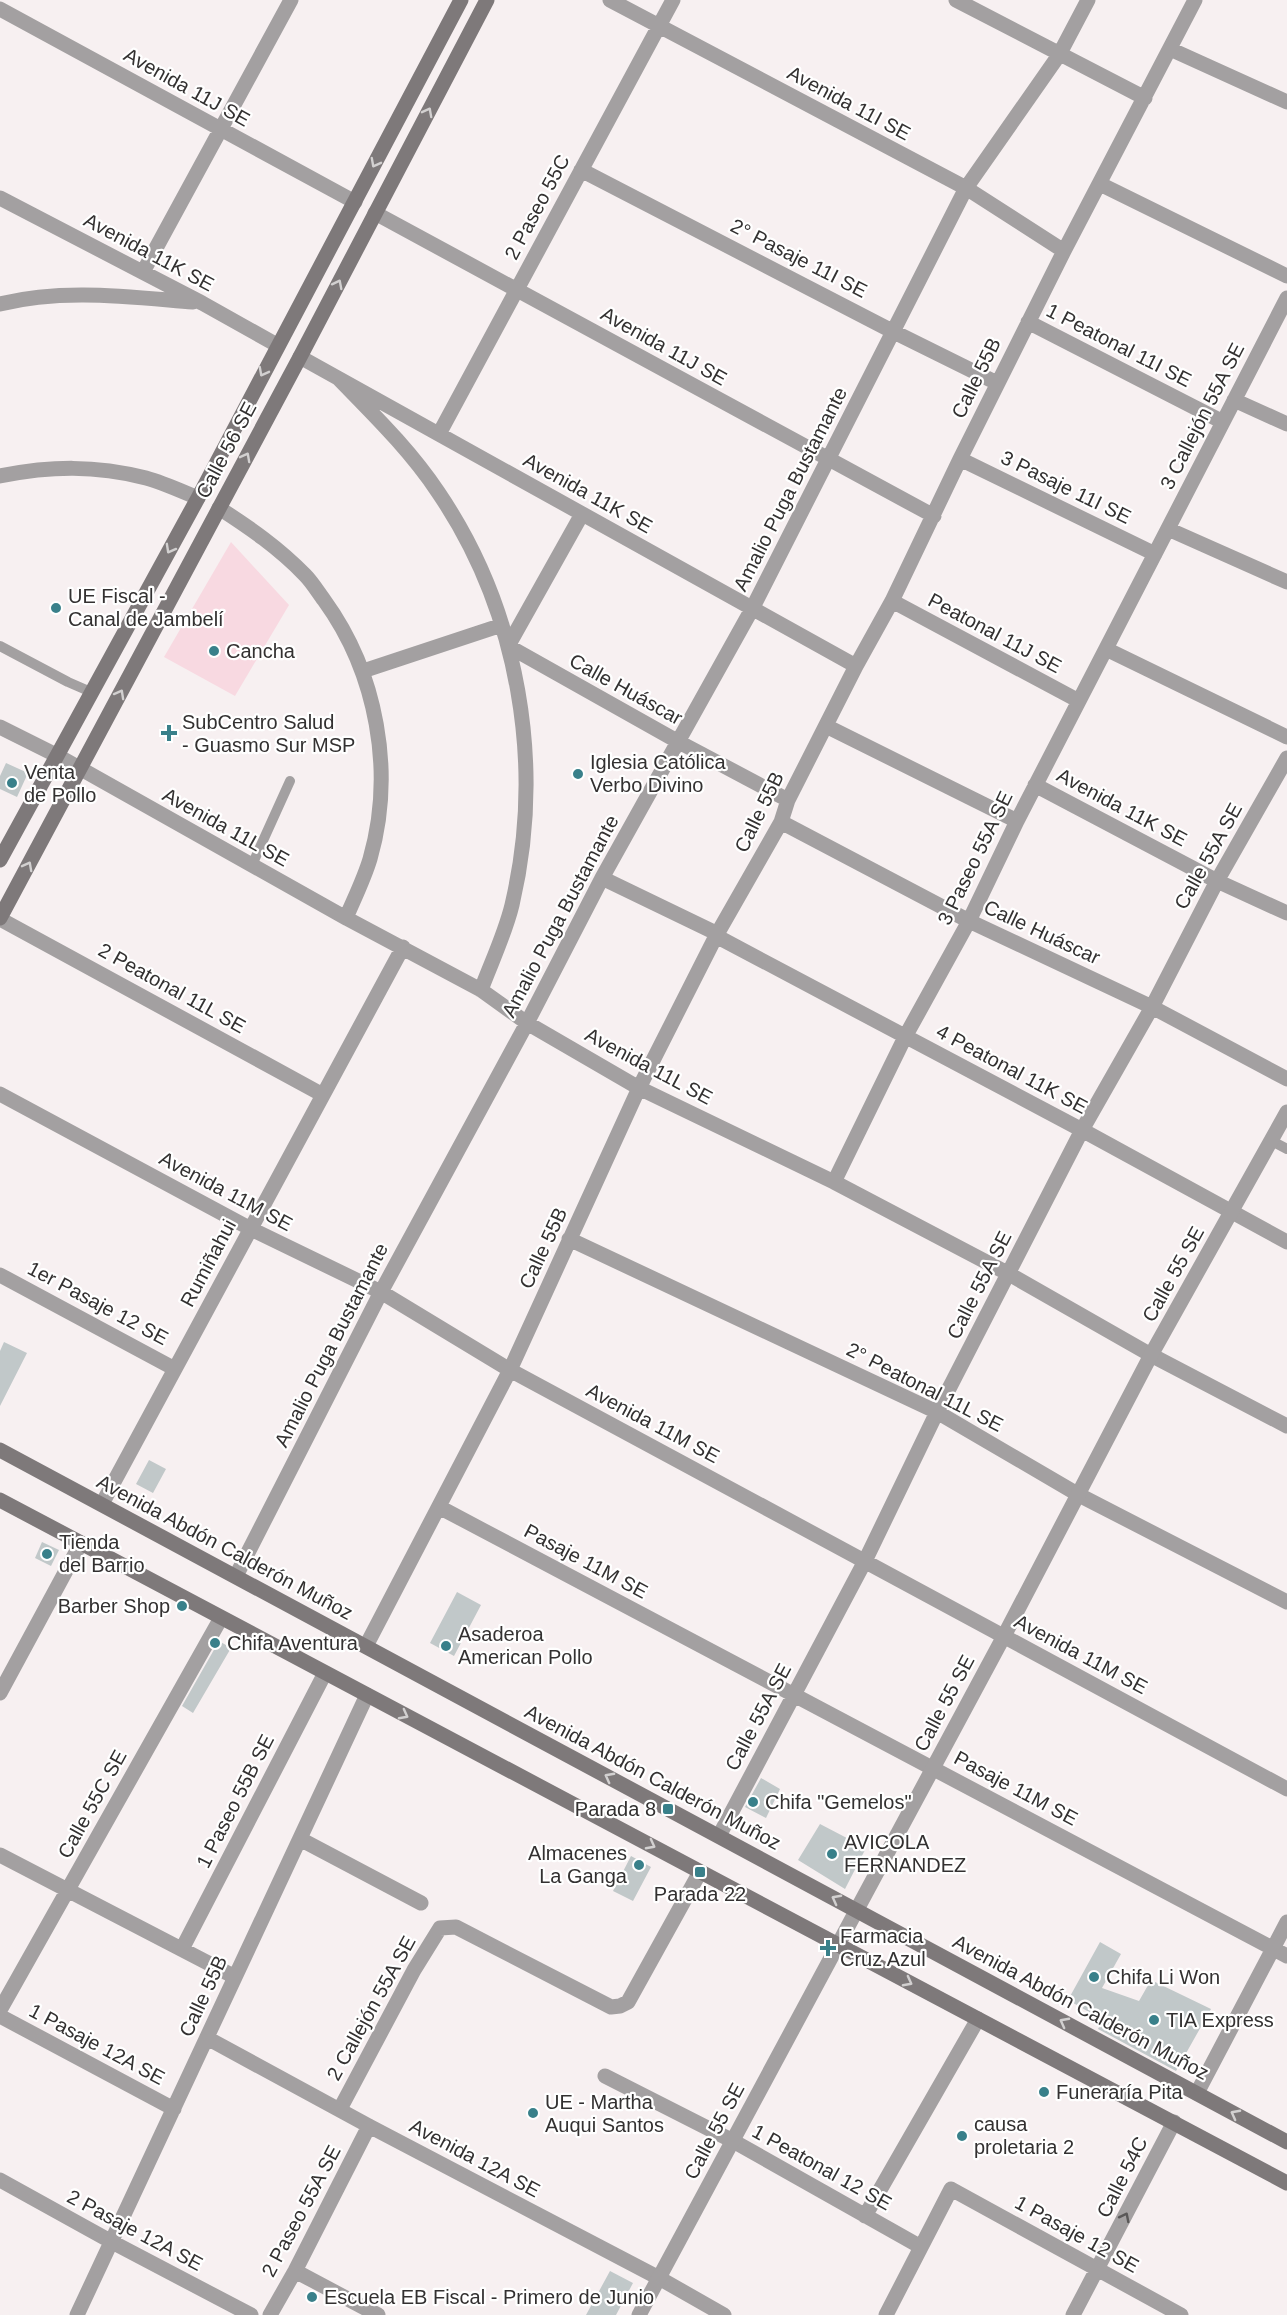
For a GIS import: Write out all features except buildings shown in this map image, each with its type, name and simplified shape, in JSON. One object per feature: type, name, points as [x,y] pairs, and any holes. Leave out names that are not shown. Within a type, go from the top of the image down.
[{"type":"main road","name":"Calle 56 SE","points":[[0,860],[198,498],[461,0]]},
{"type":"main road","name":"Calle 56 SE","points":[[0,918],[300,357],[487,0]]},
{"type":"main road","name":"Avenida Abdón Calderón Muñoz","points":[[0,1450],[1287,2142]]},
{"type":"main road","points":[[0,1500],[1287,2183]]},
{"type":"street","points":[[142,272],[291,0]]},
{"type":"street","name":"Avenida 11I SE","points":[[610,0],[966,188],[1064,250]]},
{"type":"street","name":"2 Paseo 55C","points":[[439,434],[673,0]]},
{"type":"street","points":[[956,0],[1145,98]]},
{"type":"street","name":"Amalio Puga Bustamante","points":[[237,1576],[381,1292],[527,1023],[602,878],[752,609],[966,188],[1059,55],[1088,0]]},
{"type":"street","name":"Calle 55B","points":[[366,1646],[510,1370],[639,1088],[717,935],[781,822],[788,800],[892,601],[997,383],[1195,0]]},
{"type":"street","name":"Avenida 11J SE","points":[[0,9],[355,202]]},
{"type":"street","points":[[1170,49],[1287,102]]},
{"type":"street","name":"2° Pasaje 11I SE","points":[[582,170],[997,383]]},
{"type":"street","points":[[1100,184],[1287,276]]},
{"type":"street","name":"Avenida 11K SE","points":[[1,200],[202,303],[277,345]]},
{"type":"street","name":"Avenida 11J SE","points":[[375,213],[934,516]]},
{"type":"street","points":[[0,304],[24,298],[107,296],[202,303]]},
{"type":"street","name":"3 Callejón 55A SE","points":[[1155,554],[1287,298]]},
{"type":"street","name":"1 Peatonal 11I SE","points":[[1028,322],[1223,422]]},
{"type":"street","name":"Avenida 11K SE","points":[[300,357],[856,666]]},
{"type":"street","points":[[339,379],[392,433],[438,492],[475,556],[508,646],[524,732],[525,820],[512,906],[481,990]]},
{"type":"street","points":[[1234,400],[1287,424]]},
{"type":"street","name":"3 Pasaje 11I SE","points":[[960,459],[1155,554]]},
{"type":"street","points":[[0,476],[39,468],[94,468],[147,479],[198,498]]},
{"type":"street","points":[[219,508],[266,538],[306,576],[339,621],[363,671],[378,733],[381,796],[370,859],[346,918]]},
{"type":"street","points":[[508,646],[582,514]]},
{"type":"street","points":[[1168,529],[1287,582]]},
{"type":"street","name":"3 Paseo 55A SE","points":[[834,1182],[905,1037],[969,921],[1035,785],[1155,554]]},
{"type":"street","name":"Peatonal 11J SE","points":[[892,601],[1079,701]]},
{"type":"street","points":[[363,671],[502,625]]},
{"type":"street","name":"Calle Huáscar","points":[[508,646],[788,800]]},
{"type":"street","points":[[1106,649],[1287,737]]},
{"type":"street","points":[[826,726],[1017,821]]},
{"type":"street","name":"Avenida 11L SE","points":[[0,727],[58,756],[346,918],[481,990],[527,1023],[639,1088],[834,1182],[1009,1274],[1151,1355],[1287,1426]]},
{"type":"street","name":"Calle 55A SE","points":[[719,1836],[865,1561],[937,1412],[1082,1130],[1152,1007],[1217,881],[1287,758]]},
{"type":"street","name":"Avenida 11K SE","points":[[1035,785],[1217,881],[1287,913]]},
{"type":"street","name":"Calle Huáscar","points":[[781,822],[969,921],[1152,1007],[1287,1079]]},
{"type":"street","name":"4 Peatonal 11K SE","points":[[602,878],[717,935],[1287,1242]]},
{"type":"street","name":"2 Peatonal 11L SE","points":[[0,918],[323,1095]]},
{"type":"street","name":"Rumiñahui","points":[[102,1504],[403,947]]},
{"type":"street","name":"Avenida 11M SE","points":[[0,1094],[251,1229],[381,1292],[510,1370],[1287,1789]]},
{"type":"street","name":"Calle 55 SE","points":[[639,2315],[1004,1636],[1151,1355],[1287,1112]]},
{"type":"street","name":"2° Peatonal 11L SE","points":[[569,1239],[937,1412],[1079,1495],[1287,1602]]},
{"type":"street","name":"1er Pasaje 12 SE","points":[[0,1275],[175,1369]]},
{"type":"street","name":"Pasaje 11M SE","points":[[438,1507],[1287,1956]]},
{"type":"street","points":[[0,1693],[81,1543]]},
{"type":"street","name":"Calle 55C SE","points":[[0,2010],[221,1618]]},
{"type":"street","name":"1 Paseo 55B SE","points":[[182,1949],[325,1673]]},
{"type":"street","name":"Calle 55B","points":[[77,2315],[367,1695]]},
{"type":"street","points":[[300,1839],[421,1903]]},
{"type":"street","points":[[0,1855],[235,1977]]},
{"type":"street","name":"2 Callejón 55A SE","points":[[340,2109],[414,1970],[440,1928],[456,1927],[611,2007],[620,2006],[628,2002],[700,1872]]},
{"type":"street","points":[[1197,2093],[1287,1922]]},
{"type":"street","name":"1 Pasaje 12A SE","points":[[0,2016],[174,2109]]},
{"type":"street","points":[[865,2216],[978,2019]]},
{"type":"street","name":"Avenida 12A SE","points":[[207,2038],[659,2278],[724,2315]]},
{"type":"street","name":"1 Peatonal 12 SE","points":[[604,2076],[733,2141],[921,2247]]},
{"type":"street","name":"Calle 54C","points":[[1073,2315],[1174,2122]]},
{"type":"street","name":"2 Paseo 55A SE","points":[[270,2315],[369,2126]]},
{"type":"street","name":"2 Pasaje 12A SE","points":[[0,2180],[111,2242],[251,2315]]},
{"type":"street","name":"1 Pasaje 12 SE","points":[[921,2247],[951,2189],[1181,2315]]},
{"type":"street","points":[[886,2315],[921,2247]]},
{"type":"street","points":[[295,2271],[378,2315]]},
{"type":"lane","points":[[0,646],[91,692]]},
{"type":"lane","points":[[252,865],[290,781]]},
{"type":"lane","points":[[1270,1140],[1287,1149]]},
{"type":"shaded area","points":[[231,542],[289,605],[235,696],[164,657]]},
{"type":"place","name":"UE Fiscal - Canal de Jambelí","points":[[56,608]]},
{"type":"place","name":"Cancha","points":[[214,651]]},
{"type":"place","name":"SubCentro Salud - Guasmo Sur MSP","points":[[169,733]]},
{"type":"place","name":"Iglesia Católica Verbo Divino","points":[[578,774]]},
{"type":"place","name":"Venta de Pollo","points":[[12,783]]},
{"type":"place","name":"Tienda del Barrio","points":[[47,1554]]},
{"type":"place","name":"Barber Shop","points":[[182,1606]]},
{"type":"place","name":"Chifa Aventura","points":[[215,1643]]},
{"type":"place","name":"Asaderoa American Pollo","points":[[446,1646]]},
{"type":"place","name":"Chifa \"Gemelos\"","points":[[753,1802]]},
{"type":"place","name":"Parada 8","points":[[668,1809]]},
{"type":"place","name":"AVICOLA FERNANDEZ","points":[[832,1854]]},
{"type":"place","name":"Almacenes La Ganga","points":[[639,1865]]},
{"type":"place","name":"Parada 22","points":[[700,1872]]},
{"type":"place","name":"Farmacia Cruz Azul","points":[[828,1948]]},
{"type":"place","name":"Chifa Li Won","points":[[1094,1977]]},
{"type":"place","name":"TIA Express","points":[[1154,2020]]},
{"type":"place","name":"Funeraría Pita","points":[[1044,2092]]},
{"type":"place","name":"UE - Martha Auqui Santos","points":[[533,2113]]},
{"type":"place","name":"causa proletaria 2","points":[[962,2136]]},
{"type":"place","name":"Escuela EB Fiscal - Primero de Junio","points":[[312,2297]]}]
